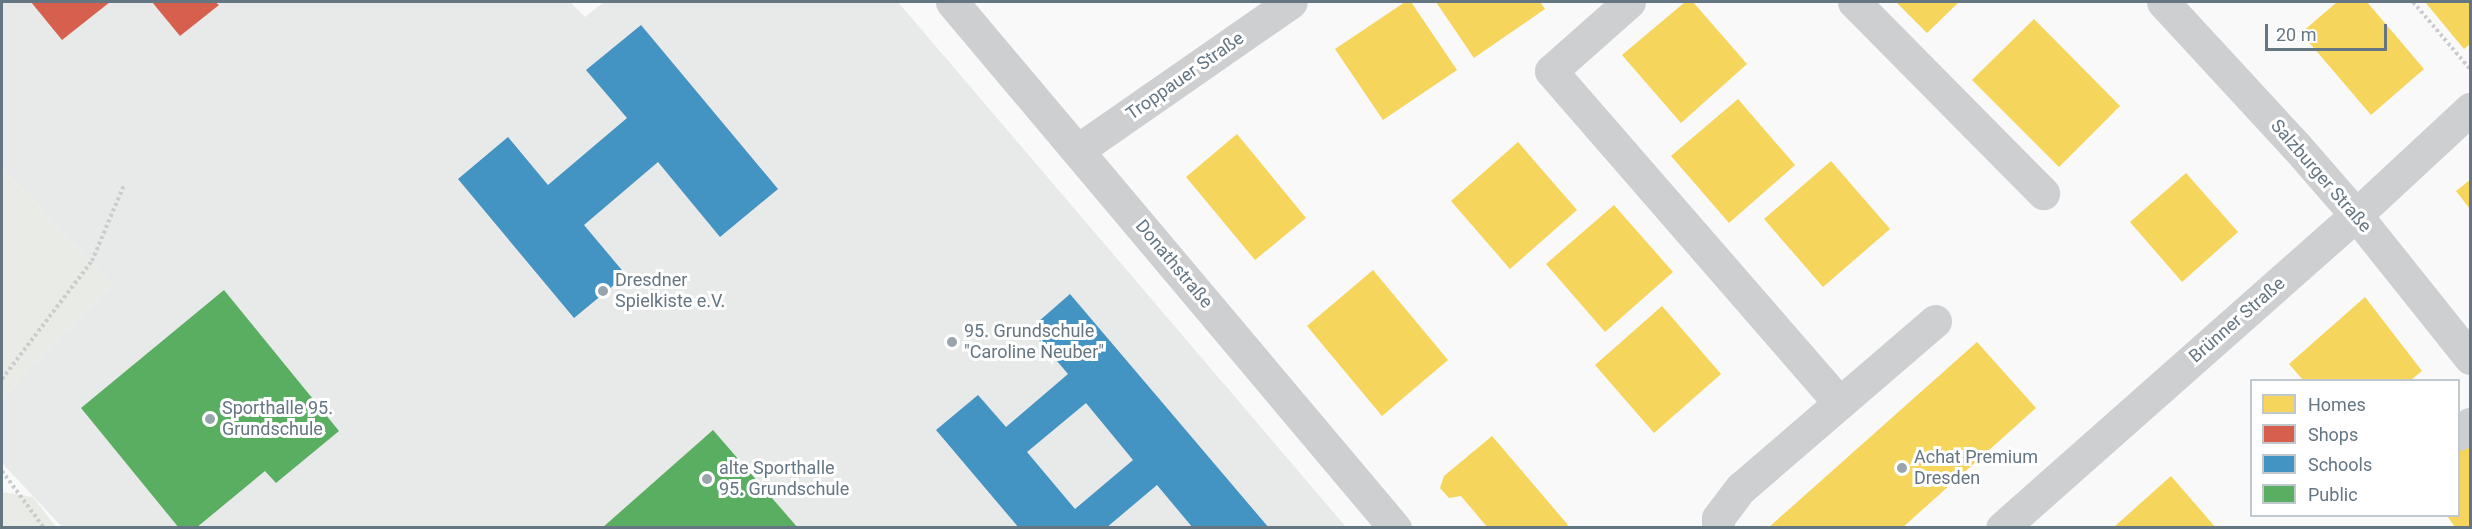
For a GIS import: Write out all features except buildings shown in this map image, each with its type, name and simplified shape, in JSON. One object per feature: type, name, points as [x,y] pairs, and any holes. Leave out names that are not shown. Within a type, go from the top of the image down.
[{"type":"street","name":"Donathstraße","points":[[952,2],[1395,528]]},
{"type":"street","name":"Troppauer Straße","points":[[1078,150],[1291,2]]},
{"type":"street","points":[[1629,2],[1551,71],[1840,403]]},
{"type":"street","points":[[1854,2],[2043,192]]},
{"type":"street","name":"Salzburger Straße","points":[[2163,2],[2296,146],[2356,215],[2470,358]]},
{"type":"street","name":"Brünner Straße","points":[[2002,528],[2356,215],[2470,109]]},
{"type":"street","points":[[1718,528],[1718,518],[1742,488],[1935,321]]},
{"type":"path","points":[[2414,2],[2470,69]]},
{"type":"path","points":[[2,379],[92,261],[124,185]]},
{"type":"path","points":[[2,471],[44,528]]},
{"type":"shaded area","points":[[2,2],[570,2],[585,17],[604,2],[898,2],[1346,527],[63,528],[2,463],[2,398],[113,285],[2,168]]},
{"type":"shaded area","points":[[2,168],[113,285],[2,398]]},
{"type":"shaded area","points":[[2,492],[33,497],[56,527],[2,527]]},
{"type":"place","name":"Dresdner Spielkiste e.V.","points":[[603,291]]},
{"type":"place","name":"95. Grundschule \"Caroline Neuber\"","points":[[952,342]]},
{"type":"place","name":"Sporthalle 95. Grundschule","points":[[210,419]]},
{"type":"place","name":"Achat Premium Dresden","points":[[1902,468]]},
{"type":"place","name":"alte Sporthalle 95. Grundschule","points":[[707,479]]}]
